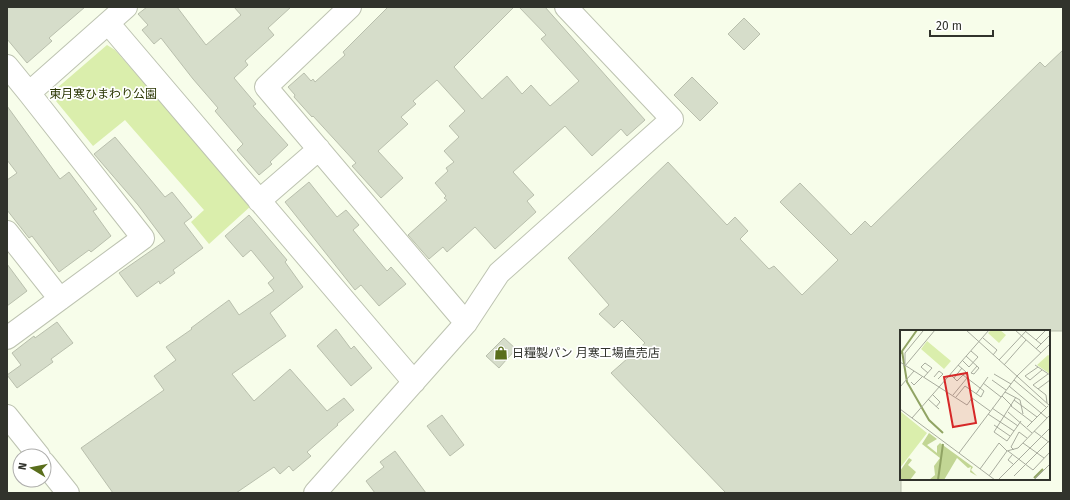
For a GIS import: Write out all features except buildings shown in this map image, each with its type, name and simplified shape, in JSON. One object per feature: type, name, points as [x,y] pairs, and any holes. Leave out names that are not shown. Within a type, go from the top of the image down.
[{"type":"street","points":[[29,92],[126,7]]},
{"type":"street","points":[[350,7],[266,88],[466,323]]},
{"type":"street","points":[[315,493],[466,323],[499,273],[672,119],[566,7]]},
{"type":"street","points":[[108,23],[414,382]]},
{"type":"street","points":[[7,66],[143,238],[7,338]]},
{"type":"street","points":[[259,201],[319,149]]},
{"type":"street","points":[[7,232],[60,299]]},
{"type":"street","points":[[7,416],[33,448]]},
{"type":"street","points":[[52,473],[68,493]]},
{"type":"green space","name":"東月寒ひまわり公園","points":[[107,45],[115,50],[252,205],[209,244],[191,222],[204,210],[125,120],[93,146],[56,101],[56,89]]},
{"type":"place","name":"日糧製パン 月寒工場直売店","points":[[501,353]]}]
